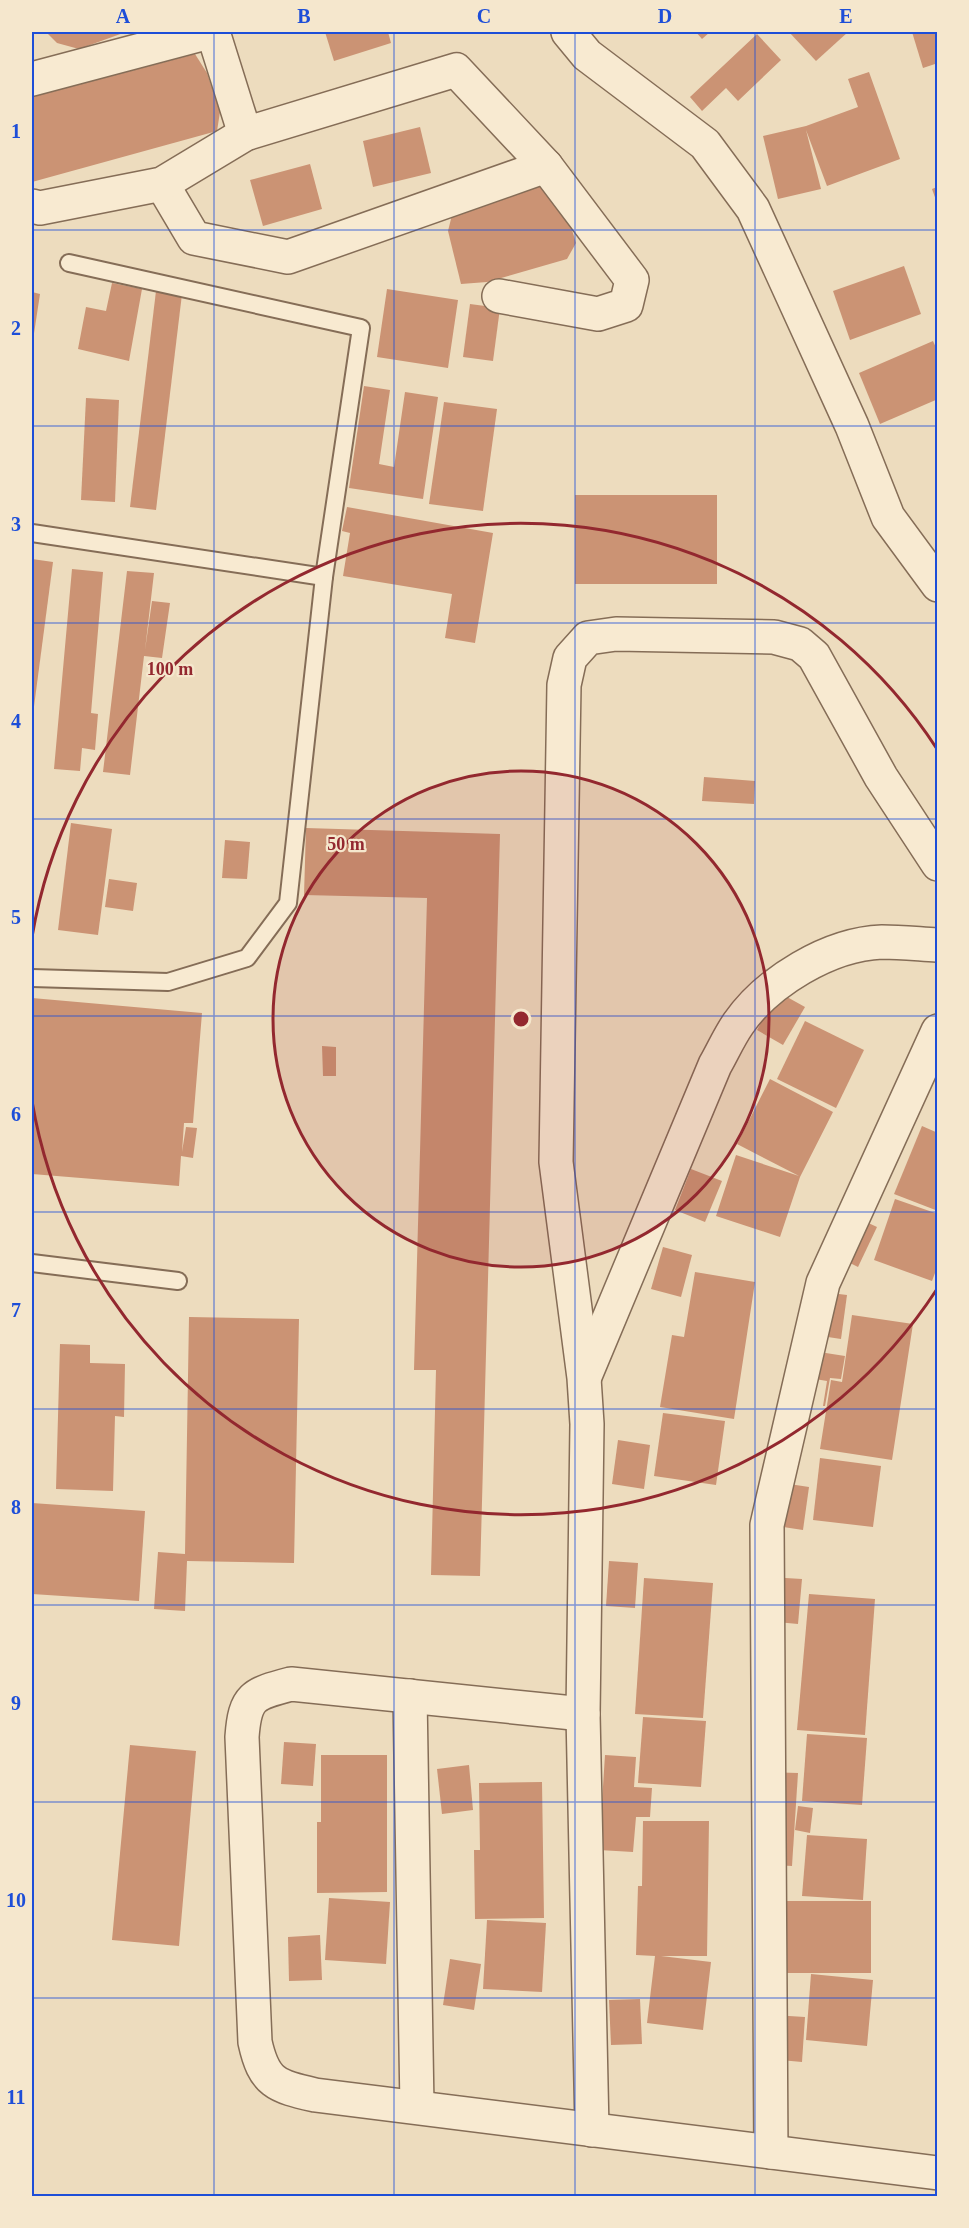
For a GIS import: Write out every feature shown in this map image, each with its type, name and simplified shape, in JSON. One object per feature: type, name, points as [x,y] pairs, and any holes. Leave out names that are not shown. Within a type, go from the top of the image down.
[{"type":"street","points":[[32,79],[211,32],[245,134]]},
{"type":"street","points":[[568,32],[587,55],[705,144],[753,209],[852,426],[888,517],[938,585]]},
{"type":"street","points":[[32,207],[40,208],[162,184],[245,134],[456,70],[546,166],[632,280],[626,305],[598,314],[499,296]]},
{"type":"street","points":[[162,184],[194,238],[288,257],[546,166]]},
{"type":"street","points":[[592,2130],[583,1713],[586,1424],[584,1378],[556,1162],[564,685],[570,658],[588,638],[616,634],[774,637],[800,644],[814,656],[881,777],[938,864]]},
{"type":"street","points":[[584,1378],[715,1065],[738,1024],[762,997],[801,966],[880,942],[937,945]]},
{"type":"street","points":[[771,2152],[767,1525],[823,1283],[938,1031]]},
{"type":"street","points":[[583,1713],[291,1684],[259,1692],[244,1711],[242,1737],[255,2042],[260,2065],[269,2079],[288,2088],[315,2095],[938,2173]]},
{"type":"street","points":[[410,1696],[417,2107]]},
{"type":"lane","points":[[32,978],[168,982],[247,958],[288,903],[324,577],[362,328],[69,263]]},
{"type":"lane","points":[[32,533],[324,577]]},
{"type":"lane","points":[[32,1263],[178,1281]]},
{"type":"building","points":[[46,32],[126,32],[79,49],[57,43]]},
{"type":"building","points":[[325,32],[388,32],[391,43],[334,61]]},
{"type":"building","points":[[696,32],[710,32],[702,39]]},
{"type":"building","points":[[789,32],[848,32],[816,61]]},
{"type":"building","points":[[912,32],[935,32],[938,63],[923,68]]},
{"type":"building","points":[[757,34],[781,60],[738,101],[726,88],[702,111],[690,97]]},
{"type":"building","points":[[195,54],[207,73],[220,112],[217,131],[32,182],[32,97]]},
{"type":"building","points":[[869,72],[900,159],[827,186],[806,130],[821,189],[778,199],[763,136],[806,126],[858,107],[848,79]]},
{"type":"building","points":[[420,127],[431,173],[373,187],[363,141]]},
{"type":"building","points":[[310,164],[322,209],[263,226],[250,180]]},
{"type":"building","points":[[548,181],[561,194],[576,243],[567,259],[487,282],[461,284],[448,231],[454,207]]},
{"type":"building","points":[[937,187],[937,203],[932,189]]},
{"type":"building","points":[[904,266],[921,314],[850,340],[833,291]]},
{"type":"building","points":[[112,283],[142,289],[129,361],[78,349],[86,307],[106,311]]},
{"type":"building","points":[[387,289],[458,300],[448,368],[377,357]]},
{"type":"building","points":[[156,291],[182,294],[156,510],[130,507]]},
{"type":"building","points":[[32,292],[40,294],[33,340],[32,340]]},
{"type":"building","points":[[470,304],[500,308],[493,361],[463,357]]},
{"type":"building","points":[[933,341],[938,352],[938,399],[880,424],[859,373]]},
{"type":"building","points":[[364,386],[390,390],[379,464],[394,467],[405,392],[438,397],[423,499],[349,488]]},
{"type":"building","points":[[86,398],[119,400],[115,502],[81,500]]},
{"type":"building","points":[[444,402],[497,409],[483,511],[429,504]]},
{"type":"building","points":[[575,495],[717,495],[717,584],[575,584]]},
{"type":"building","points":[[347,507],[493,533],[475,643],[445,638],[452,594],[343,576],[350,533],[342,531]]},
{"type":"building","points":[[32,559],[53,562],[33,714],[32,714]]},
{"type":"building","points":[[72,569],[103,572],[91,713],[98,714],[95,750],[82,748],[80,771],[54,769]]},
{"type":"building","points":[[127,571],[154,573],[145,650],[152,601],[170,603],[162,658],[144,656],[130,775],[103,772]]},
{"type":"building","points":[[704,777],[755,781],[754,804],[702,801]]},
{"type":"building","points":[[71,823],[112,829],[98,935],[58,930]]},
{"type":"building","points":[[306,828],[500,834],[480,1576],[431,1575],[436,1370],[414,1370],[427,898],[304,895]]},
{"type":"building","points":[[225,840],[250,842],[247,879],[222,878]]},
{"type":"building","points":[[109,879],[137,883],[133,911],[105,907]]},
{"type":"building","points":[[778,992],[805,1007],[783,1045],[757,1030]]},
{"type":"building","points":[[32,998],[202,1013],[193,1123],[184,1123],[182,1152],[186,1127],[197,1128],[193,1158],[181,1156],[179,1186],[32,1174]]},
{"type":"building","points":[[805,1021],[864,1050],[836,1108],[777,1079]]},
{"type":"building","points":[[322,1046],[336,1047],[336,1076],[323,1076]]},
{"type":"building","points":[[770,1079],[833,1112],[800,1177],[780,1237],[716,1216],[736,1155],[799,1176],[737,1144]]},
{"type":"building","points":[[922,1126],[938,1133],[938,1211],[894,1194]]},
{"type":"building","points":[[691,1169],[722,1181],[705,1222],[675,1210]]},
{"type":"building","points":[[895,1199],[938,1214],[938,1265],[932,1281],[874,1260]]},
{"type":"building","points":[[849,1214],[877,1227],[858,1267],[830,1253]]},
{"type":"building","points":[[663,1247],[692,1255],[681,1297],[651,1289]]},
{"type":"building","points":[[695,1272],[755,1282],[734,1419],[660,1407],[672,1335],[684,1337]]},
{"type":"building","points":[[815,1291],[847,1295],[841,1339],[808,1334]]},
{"type":"building","points":[[852,1315],[913,1324],[892,1460],[820,1449],[831,1380],[842,1382]]},
{"type":"building","points":[[189,1317],[299,1319],[294,1563],[187,1561],[185,1611],[154,1609],[158,1552],[185,1554]]},
{"type":"building","points":[[60,1344],[90,1345],[90,1363],[125,1364],[124,1417],[115,1416],[113,1491],[56,1489]]},
{"type":"building","points":[[813,1351],[845,1356],[841,1379],[830,1378],[825,1406],[823,1406],[827,1381],[809,1378]]},
{"type":"building","points":[[663,1413],[725,1421],[716,1485],[654,1476]]},
{"type":"building","points":[[618,1440],[650,1445],[644,1489],[612,1484]]},
{"type":"building","points":[[820,1458],[881,1466],[873,1527],[813,1520]]},
{"type":"building","points":[[776,1482],[809,1487],[803,1530],[770,1525]]},
{"type":"building","points":[[32,1503],[145,1511],[139,1601],[32,1594]]},
{"type":"building","points":[[609,1561],[638,1563],[635,1608],[606,1606]]},
{"type":"building","points":[[769,1577],[802,1579],[798,1624],[766,1621]]},
{"type":"building","points":[[644,1578],[713,1583],[703,1718],[635,1714]]},
{"type":"building","points":[[809,1594],[875,1599],[865,1735],[797,1730]]},
{"type":"building","points":[[643,1717],[706,1721],[701,1787],[638,1783]]},
{"type":"building","points":[[807,1734],[867,1738],[862,1805],[802,1801]]},
{"type":"building","points":[[284,1742],[316,1744],[313,1786],[281,1784]]},
{"type":"building","points":[[130,1745],[196,1751],[179,1946],[112,1940]]},
{"type":"building","points":[[321,1755],[387,1755],[387,1892],[317,1893],[317,1822],[321,1822]]},
{"type":"building","points":[[605,1755],[636,1757],[634,1787],[652,1788],[650,1817],[636,1817],[633,1852],[599,1850]]},
{"type":"building","points":[[469,1765],[473,1810],[442,1814],[437,1769]]},
{"type":"building","points":[[766,1772],[798,1773],[792,1866],[760,1864]]},
{"type":"building","points":[[542,1782],[544,1918],[475,1919],[474,1850],[480,1850],[479,1783]]},
{"type":"building","points":[[798,1806],[813,1808],[810,1833],[795,1830]]},
{"type":"building","points":[[643,1821],[709,1821],[707,1956],[661,1956],[711,1962],[703,2030],[647,2023],[655,1956],[636,1955],[638,1886],[642,1886]]},
{"type":"building","points":[[807,1835],[867,1839],[863,1900],[802,1896]]},
{"type":"building","points":[[329,1898],[390,1902],[386,1964],[325,1960]]},
{"type":"building","points":[[782,1901],[871,1901],[871,1973],[782,1973]]},
{"type":"building","points":[[487,1920],[546,1923],[542,1992],[483,1989]]},
{"type":"building","points":[[320,1935],[322,1980],[289,1981],[288,1937]]},
{"type":"building","points":[[450,1959],[481,1964],[474,2010],[443,2005]]},
{"type":"building","points":[[811,1974],[873,1980],[867,2046],[806,2040]]},
{"type":"building","points":[[640,1999],[642,2044],[611,2045],[609,2000]]},
{"type":"building","points":[[773,2015],[805,2017],[802,2062],[769,2059]]}]
